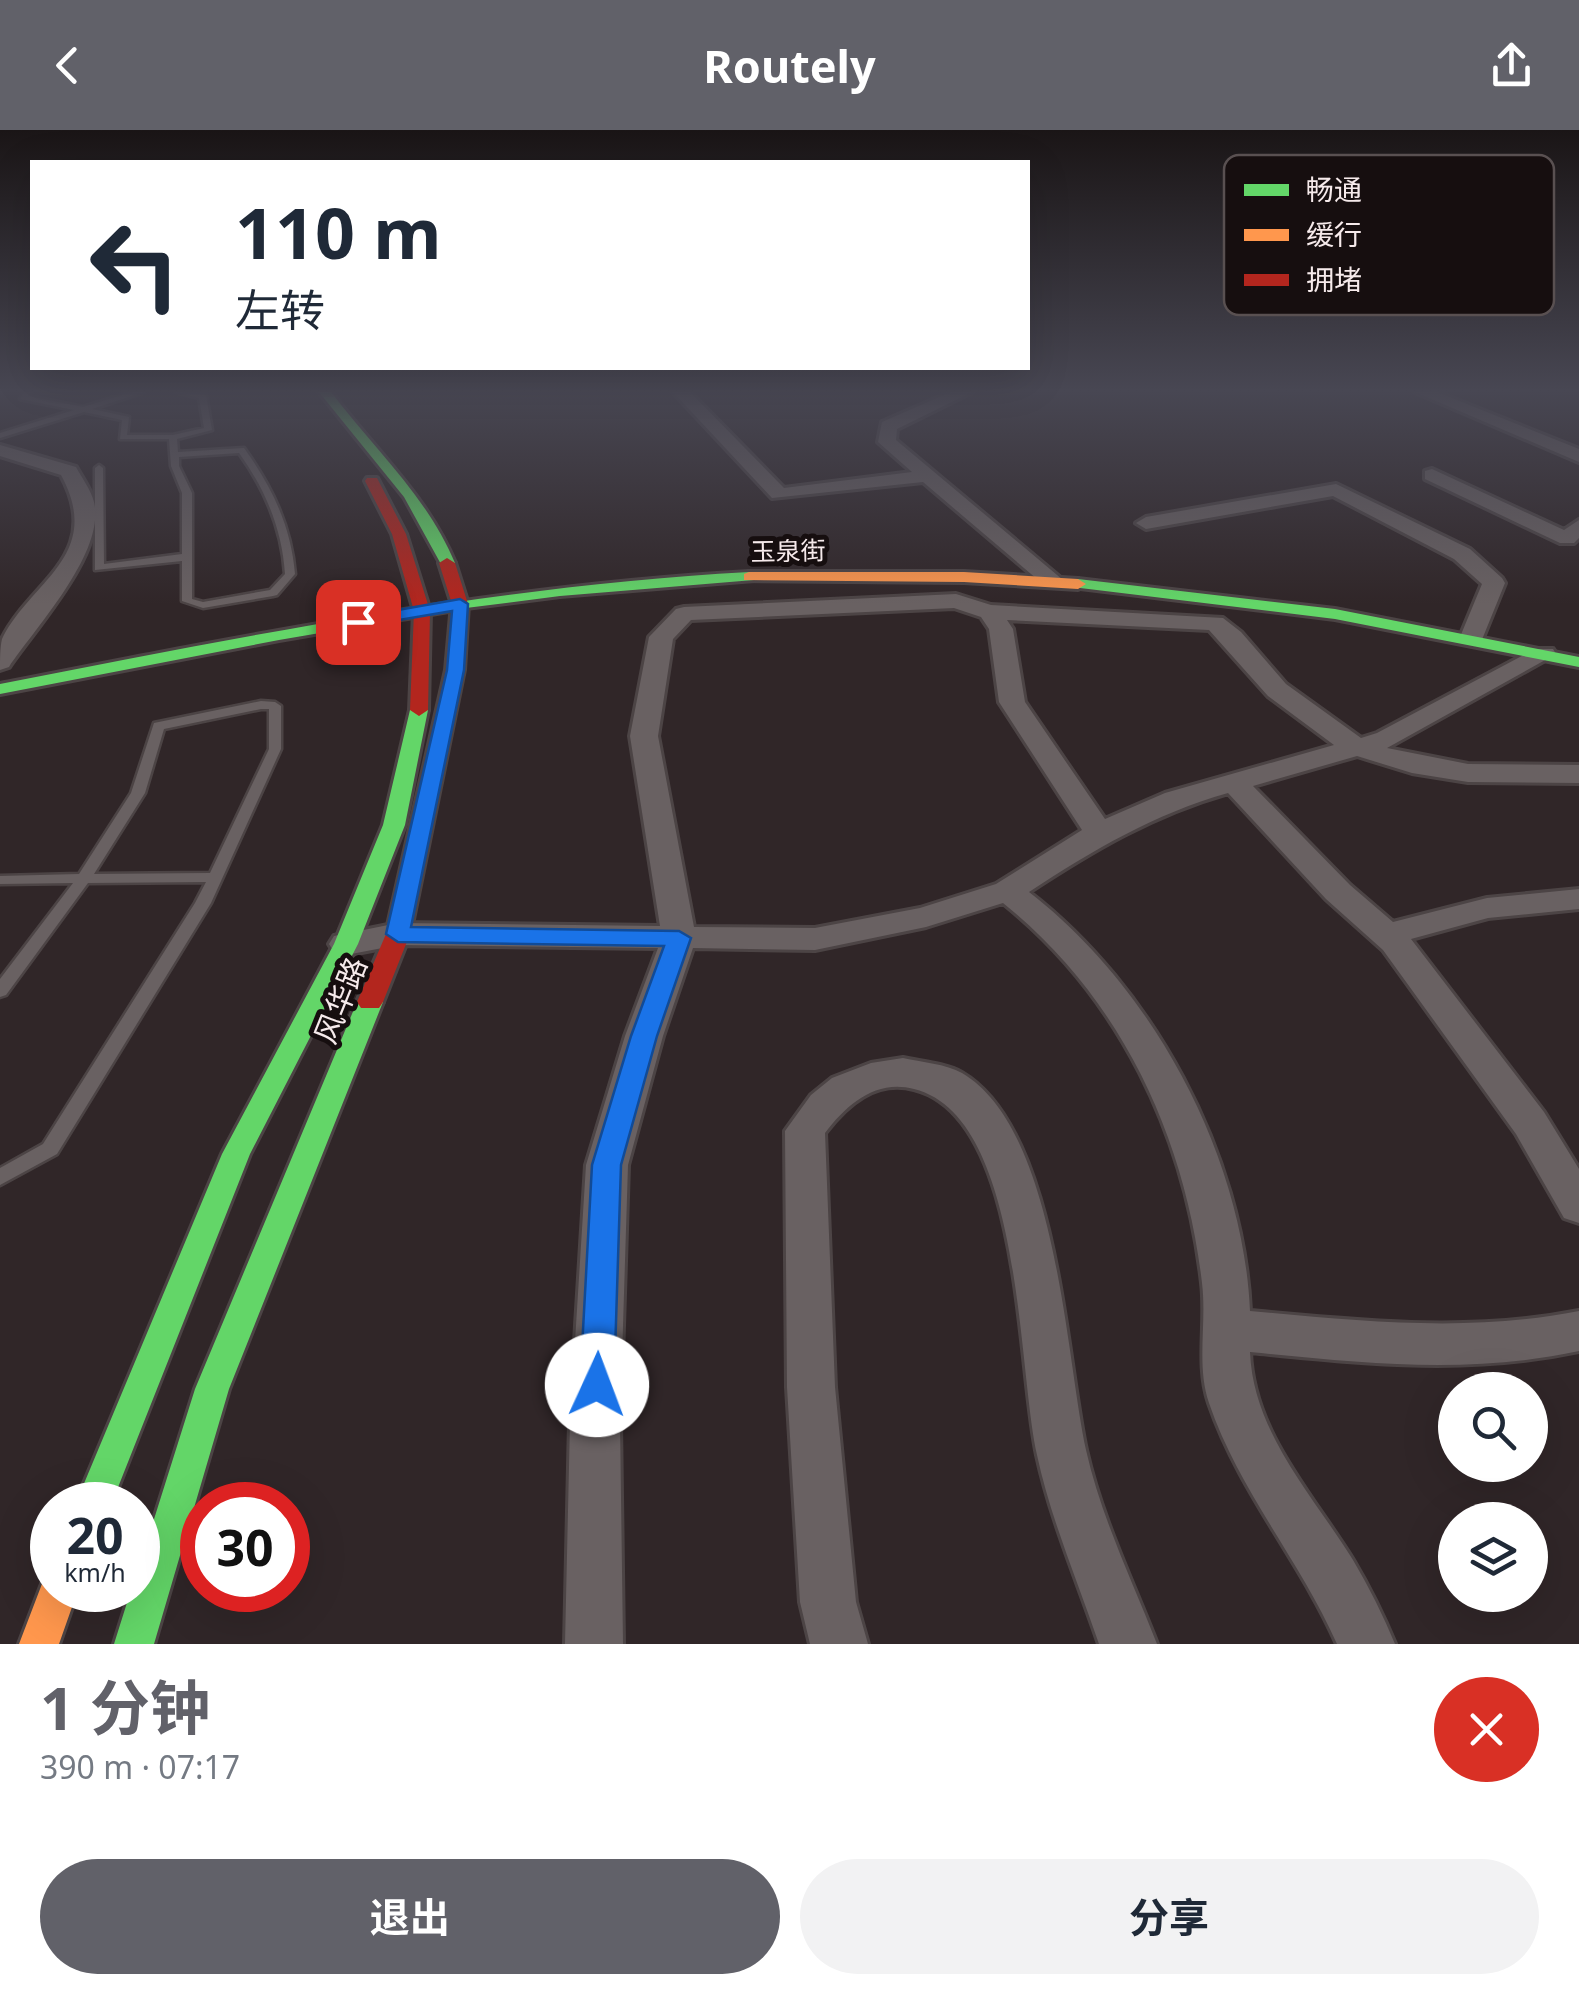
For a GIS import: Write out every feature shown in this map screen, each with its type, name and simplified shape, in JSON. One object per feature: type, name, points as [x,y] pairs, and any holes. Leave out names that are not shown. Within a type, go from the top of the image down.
[{"type":"street","points":[[0,662],[10,640],[73,566],[85,504],[68,471],[41,463]]},
{"type":"street","points":[[102,1482],[236,1154],[346,944],[394,825],[419,715],[422,611],[399,534],[361,463]]},
{"type":"street","name":"风华路","points":[[134,1644],[212,1389],[398,934],[456,670],[460,604],[438,534],[385,463]]},
{"type":"street","points":[[746,463],[779,494],[928,476]]},
{"type":"street","points":[[912,463],[1052,580]]},
{"type":"street","points":[[1432,475],[1566,538],[1579,526]]},
{"type":"street","points":[[1146,524],[1336,490],[1462,554],[1494,583],[1472,637]]},
{"type":"street","name":"玉泉街","points":[[0,688],[460,604],[596,588],[782,576],[1052,580],[1330,611],[1472,637],[1536,658],[1579,662]]},
{"type":"street","points":[[594,1644],[595,1422],[607,1165],[644,1036],[679,938],[644,736],[661,638],[684,614],[736,608],[956,601],[990,612],[1215,624],[1228,631],[1272,686],[1360,748],[1413,764],[1474,774],[1579,774]]},
{"type":"street","points":[[990,612],[1001,628],[1012,702],[1099,833]]},
{"type":"street","points":[[346,944],[398,934],[815,939],[926,917],[1008,890],[1099,833],[1176,799],[1387,739],[1536,658]]},
{"type":"street","points":[[1234,783],[1338,892],[1386,935],[1530,1123],[1579,1206]]},
{"type":"street","points":[[1008,890],[1050,923],[1116,997],[1155,1066],[1200,1168],[1225,1284],[1230,1394],[1254,1456],[1366,1644]]},
{"type":"street","points":[[1386,935],[1487,908],[1579,899]]},
{"type":"street","points":[[839,1644],[828,1602],[811,1386],[805,1132],[828,1099],[872,1074],[924,1071],[969,1096],[990,1126],[1025,1210],[1061,1451],[1128,1644]]},
{"type":"street","points":[[1228,1329],[1452,1349],[1542,1341],[1579,1332]]},
{"type":"street","points":[[39,1644],[51,1612]]},
{"type":"lane","points":[[177,463],[187,493],[187,601],[203,604],[273,593],[290,574],[289,547],[264,480],[251,463]]},
{"type":"lane","points":[[100,468],[99,568],[186,557]]},
{"type":"lane","points":[[0,991],[84,879],[138,792],[158,726],[260,704],[276,706],[275,749],[202,903],[50,1149],[0,1178]]},
{"type":"lane","points":[[0,880],[214,876]]},
{"type":"traffic: fast","points":[[383,463],[424,516],[447,563]]},
{"type":"traffic: fast","points":[[0,689],[466,603],[654,582],[749,577]]},
{"type":"traffic: fast","points":[[1078,584],[1335,614],[1579,662]]},
{"type":"traffic: fast","points":[[102,1482],[236,1154],[346,944],[394,825],[419,710]]},
{"type":"traffic: fast","points":[[134,1644],[212,1389],[370,1002]]},
{"type":"traffic: slow","points":[[749,577],[964,577],[1078,584]]},
{"type":"traffic: slow","points":[[39,1644],[51,1612]]},
{"type":"traffic: jam","points":[[372,481],[399,534],[422,611],[419,710]]},
{"type":"traffic: jam","points":[[370,1002],[398,934],[455,670],[460,604],[447,563]]},
{"type":"route","points":[[358,622],[460,604],[456,670],[398,934],[679,938],[644,1036],[607,1165],[597,1385]]}]
